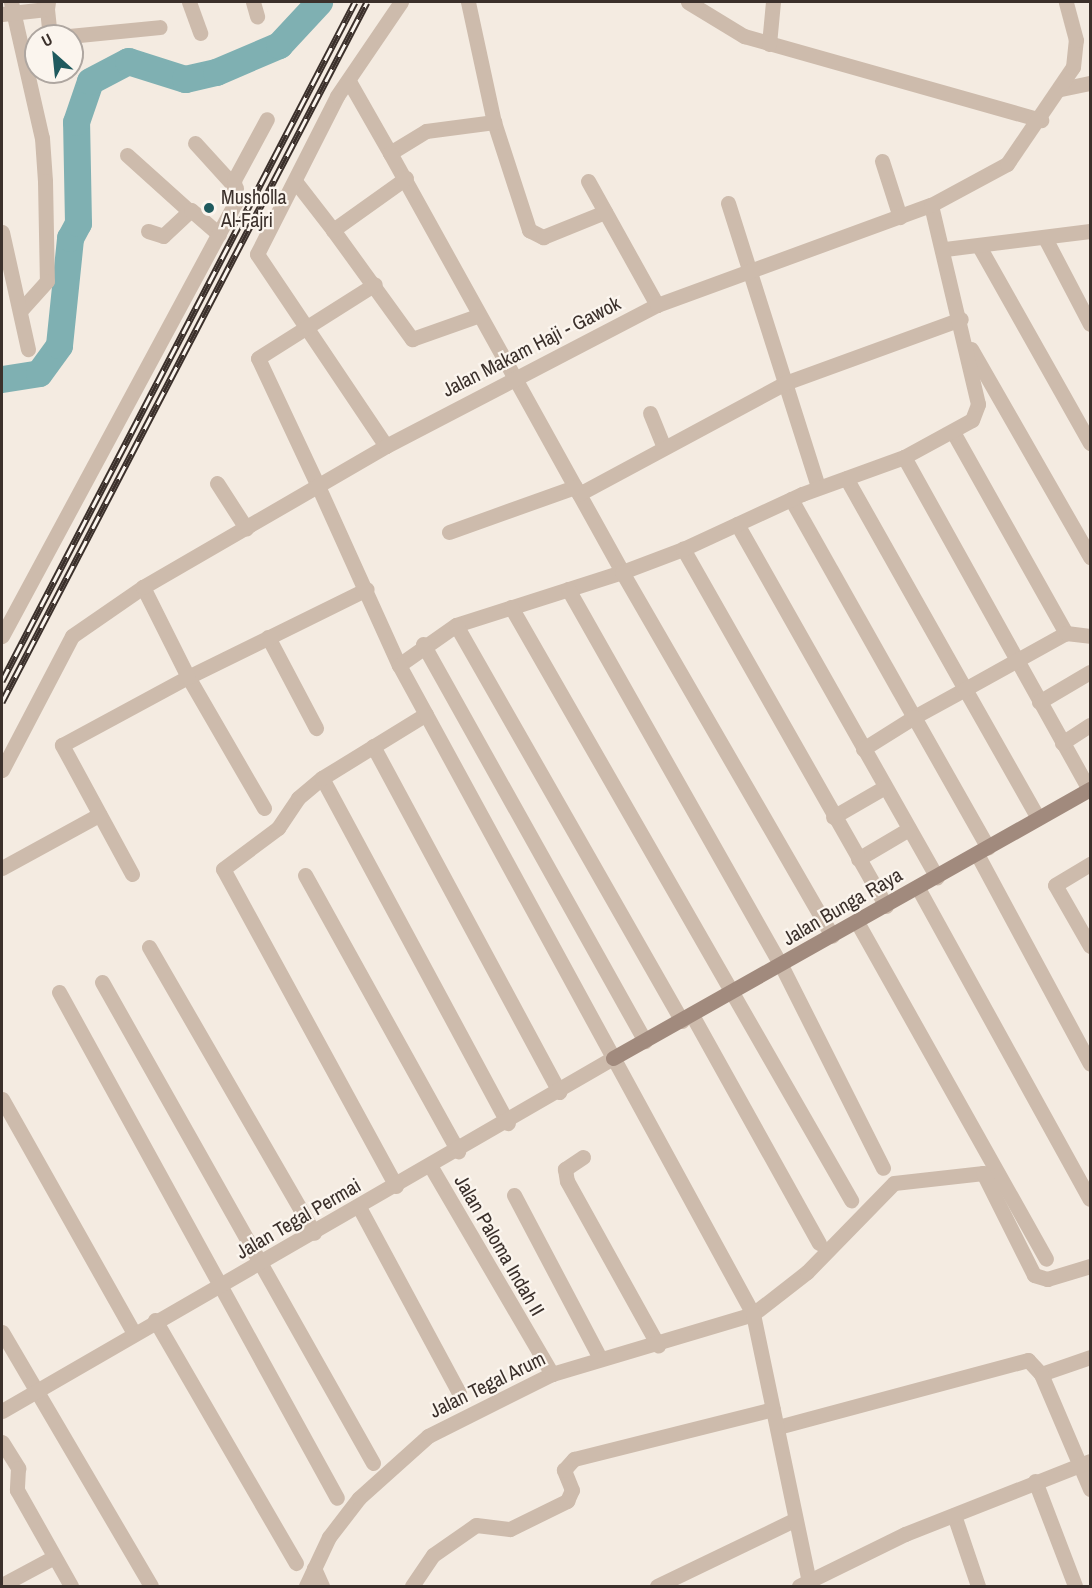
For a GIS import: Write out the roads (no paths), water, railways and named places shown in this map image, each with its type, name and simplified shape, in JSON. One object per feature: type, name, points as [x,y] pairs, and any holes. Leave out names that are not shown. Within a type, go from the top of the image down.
[{"type":"main road","name":"Jalan Bunga Raya","points":[[613,1058],[735,992],[1090,789]]},
{"type":"street","points":[[189,2],[200,33]]},
{"type":"street","points":[[386,446],[308,325],[257,254],[337,96],[350,83],[401,2]]},
{"type":"street","points":[[468,2],[494,122],[536,237],[605,212]]},
{"type":"street","points":[[688,2],[744,36],[1041,120]]},
{"type":"street","points":[[769,44],[773,2]]},
{"type":"street","name":"Jalan Makam Haji - Gawok","points":[[2,770],[72,636],[143,587],[386,446],[657,305],[931,205],[1007,164],[1041,120],[1061,89],[1077,54],[1066,2]]},
{"type":"street","points":[[20,312],[47,281],[45,181],[42,138],[8,9],[48,5],[49,24]]},
{"type":"street","points":[[84,35],[160,27]]},
{"type":"street","points":[[1061,89],[1090,82]]},
{"type":"street","points":[[350,83],[406,178],[477,316],[515,377],[622,572],[832,936]]},
{"type":"street","points":[[2,636],[236,202],[234,180],[267,119]]},
{"type":"street","points":[[390,153],[426,131],[494,122]]},
{"type":"street","points":[[195,143],[236,189]]},
{"type":"street","points":[[127,155],[188,210],[219,234]]},
{"type":"street","points":[[882,160],[900,217]]},
{"type":"street","points":[[333,230],[406,178]]},
{"type":"street","points":[[295,180],[375,284],[412,339],[477,316]]},
{"type":"street","points":[[588,181],[657,305]]},
{"type":"street","points":[[728,202],[819,487]]},
{"type":"street","points":[[399,665],[423,644],[456,625],[622,572],[683,549],[819,487],[904,457],[953,432],[977,412],[961,319],[931,205]]},
{"type":"street","points":[[148,231],[163,236],[188,210]]},
{"type":"street","points":[[941,236],[980,248],[1090,231]]},
{"type":"street","points":[[2,232],[28,349]]},
{"type":"street","points":[[1045,238],[1090,324]]},
{"type":"street","points":[[980,248],[1090,443]]},
{"type":"street","points":[[375,284],[258,358],[367,589],[399,665],[753,1314],[778,1427],[806,1584],[954,1515],[1086,1462]]},
{"type":"street","points":[[449,532],[577,490],[786,383],[961,319]]},
{"type":"street","points":[[964,337],[1090,557]]},
{"type":"street","points":[[650,413],[664,447]]},
{"type":"street","points":[[953,432],[1066,633]]},
{"type":"street","points":[[904,457],[1016,662],[1090,789]]},
{"type":"street","points":[[846,478],[1038,818]]},
{"type":"street","points":[[218,483],[246,528]]},
{"type":"street","points":[[791,499],[914,717],[1090,1064]]},
{"type":"street","points":[[737,524],[937,877]]},
{"type":"street","points":[[683,549],[833,817],[886,906]]},
{"type":"street","points":[[143,587],[188,677],[264,808]]},
{"type":"street","points":[[132,874],[99,815],[63,741],[367,589]]},
{"type":"street","points":[[568,589],[781,965],[884,1168]]},
{"type":"street","points":[[511,607],[735,992],[851,1200]]},
{"type":"street","points":[[456,625],[819,1244]]},
{"type":"street","points":[[863,749],[914,717],[1066,633],[1090,636]]},
{"type":"street","points":[[268,637],[316,728]]},
{"type":"street","points":[[423,644],[645,1041]]},
{"type":"street","points":[[1039,702],[1090,672]]},
{"type":"street","points":[[396,1186],[224,869],[278,828],[298,798],[322,778],[426,714]]},
{"type":"street","points":[[1062,743],[1090,725]]},
{"type":"street","points":[[374,746],[559,1092]]},
{"type":"street","points":[[322,778],[508,1123]]},
{"type":"street","points":[[833,817],[885,786]]},
{"type":"street","points":[[2,868],[99,815]]},
{"type":"street","points":[[858,859],[909,829]]},
{"type":"street","points":[[1090,864],[1055,885],[1090,947]]},
{"type":"street","points":[[305,875],[458,1151]]},
{"type":"street","points":[[918,888],[1090,1199]]},
{"type":"street","points":[[856,922],[1046,1259]]},
{"type":"street","points":[[149,947],[314,1233]]},
{"type":"street","points":[[102,982],[373,1463]]},
{"type":"street","points":[[59,992],[337,1498]]},
{"type":"street","name":"Jalan Tegal Permai","points":[[2,1411],[155,1320],[221,1286],[508,1123],[613,1058]]},
{"type":"street","points":[[2,1099],[134,1333]]},
{"type":"street","points":[[583,1157],[566,1167],[565,1177],[658,1346]]},
{"type":"street","name":"Jalan Paloma Indah II","points":[[431,1167],[552,1374]]},
{"type":"street","name":"Jalan Tegal Arum","points":[[306,1587],[314,1568],[348,1511],[407,1452],[552,1374],[600,1358],[658,1346],[753,1314],[807,1272],[899,1181],[983,1173],[1034,1275],[1047,1279],[1090,1266]]},
{"type":"street","points":[[514,1195],[600,1358]]},
{"type":"street","points":[[359,1207],[459,1393]]},
{"type":"street","points":[[155,1320],[296,1563]]},
{"type":"street","points":[[2,1332],[151,1587]]},
{"type":"street","points":[[1041,1374],[1090,1357]]},
{"type":"street","points":[[778,1427],[1015,1361],[1032,1361],[1041,1374],[1086,1462],[1090,1489]]},
{"type":"street","points":[[412,1587],[433,1555],[476,1525],[510,1529],[567,1501],[572,1490],[564,1470],[574,1459],[773,1409]]},
{"type":"street","points":[[2,1442],[18,1468],[15,1486],[71,1587]]},
{"type":"street","points":[[1035,1481],[1075,1587]]},
{"type":"street","points":[[954,1515],[978,1587]]},
{"type":"street","points":[[657,1587],[794,1520]]},
{"type":"street","points":[[2,1585],[54,1557]]},
{"type":"street","points":[[314,1568],[322,1587]]},
{"type":"waterway","points":[[2,379],[39,373],[59,345],[70,238],[78,223],[76,122],[90,81],[128,61],[185,79],[216,72],[279,45],[319,2]]},
{"type":"railway","points":[[2,681],[355,2]]},
{"type":"railway","points":[[2,702],[367,2]]},
{"type":"place","name":"Musholla Al-Fajri","points":[[209,208]]}]
